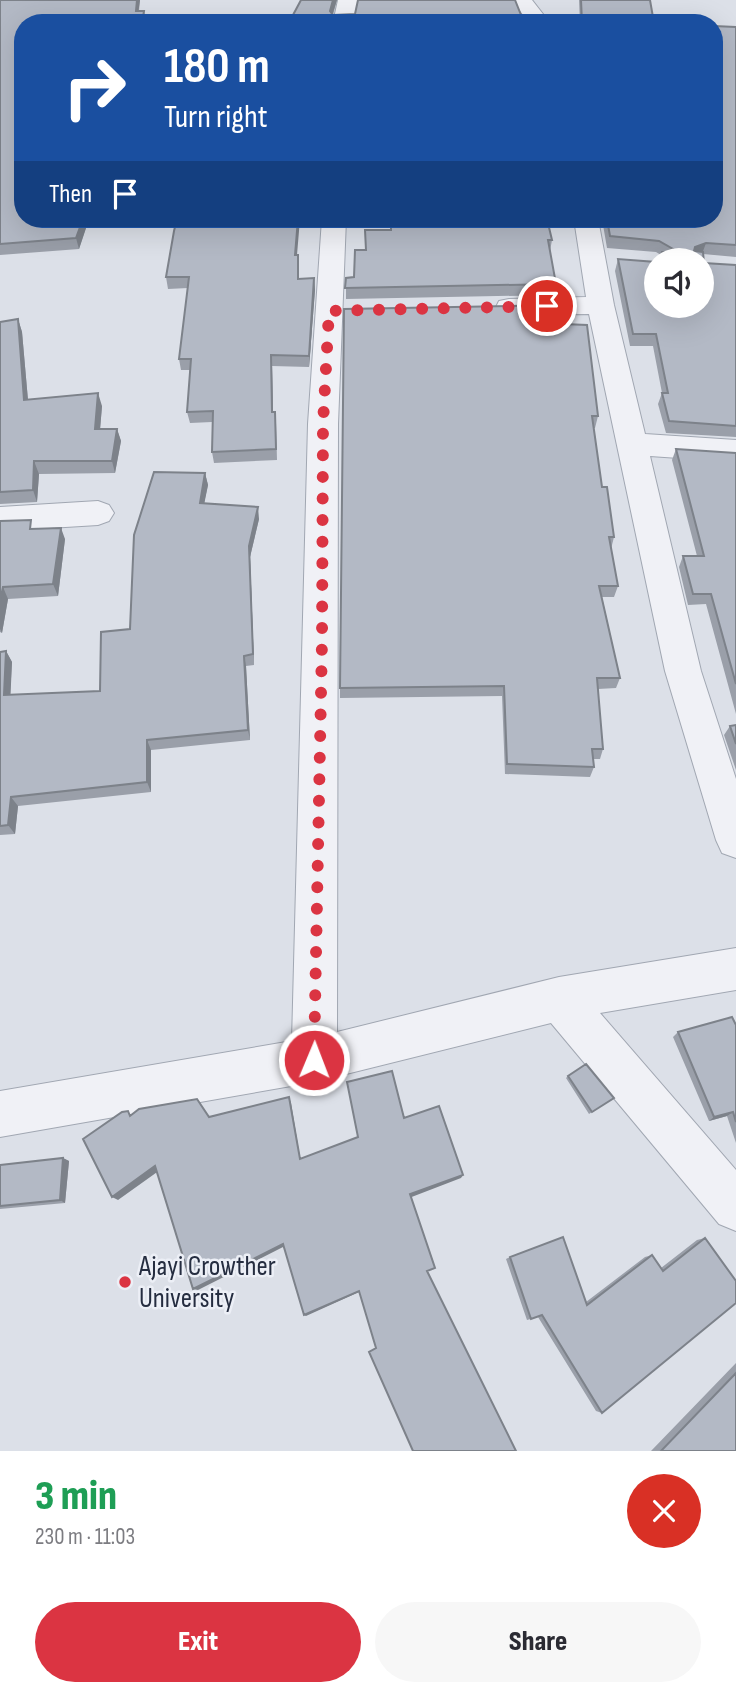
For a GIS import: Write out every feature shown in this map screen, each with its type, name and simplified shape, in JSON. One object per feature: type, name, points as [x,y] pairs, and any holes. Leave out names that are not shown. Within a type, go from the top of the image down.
[{"type":"street","points":[[522,0],[533,14]]},
{"type":"street","points":[[314,1060],[323,424],[343,311],[335,228]]},
{"type":"street","points":[[591,228],[607,260],[601,305],[683,671],[736,840]]},
{"type":"street","points":[[479,308],[601,305]]},
{"type":"street","points":[[634,444],[736,451]]},
{"type":"street","points":[[0,519],[98,513]]},
{"type":"street","points":[[0,1114],[314,1060],[559,999],[736,969]]},
{"type":"street","points":[[559,999],[736,1207]]},
{"type":"building","points":[[0,0],[137,0],[136,11],[144,11],[144,14],[14,14],[14,228],[80,228],[76,238],[0,244]]},
{"type":"building","points":[[301,0],[333,0],[330,11],[332,14],[294,14]]},
{"type":"building","points":[[358,0],[515,0],[521,14],[355,14]]},
{"type":"building","points":[[581,0],[650,0],[652,14],[582,14]]},
{"type":"building","points":[[723,26],[736,27],[736,245],[706,243],[695,248],[671,248],[659,241],[610,236],[609,228],[723,228]]},
{"type":"building","points":[[175,228],[297,228],[295,255],[298,255],[298,279],[314,278],[309,356],[271,355],[276,449],[212,452],[213,411],[187,412],[191,359],[179,359],[189,277],[166,277]]},
{"type":"building","points":[[549,228],[552,240],[548,240],[556,284],[345,288],[346,278],[354,277],[355,250],[366,250],[365,230]]},
{"type":"building","points":[[618,259],[644,261],[644,318],[714,318],[714,264],[736,265],[736,426],[669,421],[662,393],[668,393],[656,334],[633,334]]},
{"type":"building","points":[[560,305],[563,324],[587,325],[598,416],[592,416],[602,487],[607,487],[614,537],[609,537],[618,586],[599,586],[620,678],[597,678],[603,749],[592,749],[594,767],[507,764],[504,686],[340,688],[344,309]]},
{"type":"building","points":[[18,319],[24,400],[98,393],[95,429],[117,429],[112,461],[34,461],[33,490],[0,492],[0,322]]},
{"type":"building","points":[[676,449],[736,453],[736,684],[711,594],[693,594],[683,556],[704,556]]},
{"type":"building","points":[[154,472],[205,473],[200,503],[258,507],[249,546],[253,654],[244,656],[248,730],[147,740],[147,782],[11,797],[8,825],[0,826],[0,652],[6,651],[4,695],[100,691],[101,632],[130,629],[134,535]]},
{"type":"building","points":[[31,520],[30,529],[61,528],[53,584],[3,587],[0,601],[0,521]]},
{"type":"building","points":[[736,725],[736,744],[730,726]]},
{"type":"building","points":[[732,1017],[736,1025],[736,1122],[733,1112],[714,1117],[678,1032]]},
{"type":"building","points":[[586,1064],[614,1098],[592,1112],[568,1076]]},
{"type":"building","points":[[392,1071],[404,1118],[439,1106],[463,1175],[410,1194],[435,1268],[427,1271],[516,1451],[413,1451],[369,1352],[376,1348],[359,1291],[304,1315],[283,1244],[193,1289],[155,1166],[112,1197],[83,1139],[122,1112],[128,1111],[130,1116],[139,1109],[197,1099],[209,1117],[289,1097],[300,1159],[358,1137],[347,1082]]},
{"type":"building","points":[[63,1158],[60,1200],[0,1206],[0,1165]]},
{"type":"building","points":[[563,1237],[587,1305],[652,1255],[663,1271],[705,1238],[736,1281],[736,1303],[602,1413],[542,1315],[531,1319],[510,1257]]},
{"type":"building","points":[[736,1373],[736,1451],[661,1451]]},
{"type":"place","name":"Ajayi Crowther University","points":[[125,1282]]},
{"type":"route","points":[[314,1060],[323,424],[329,311],[547,306]]}]
